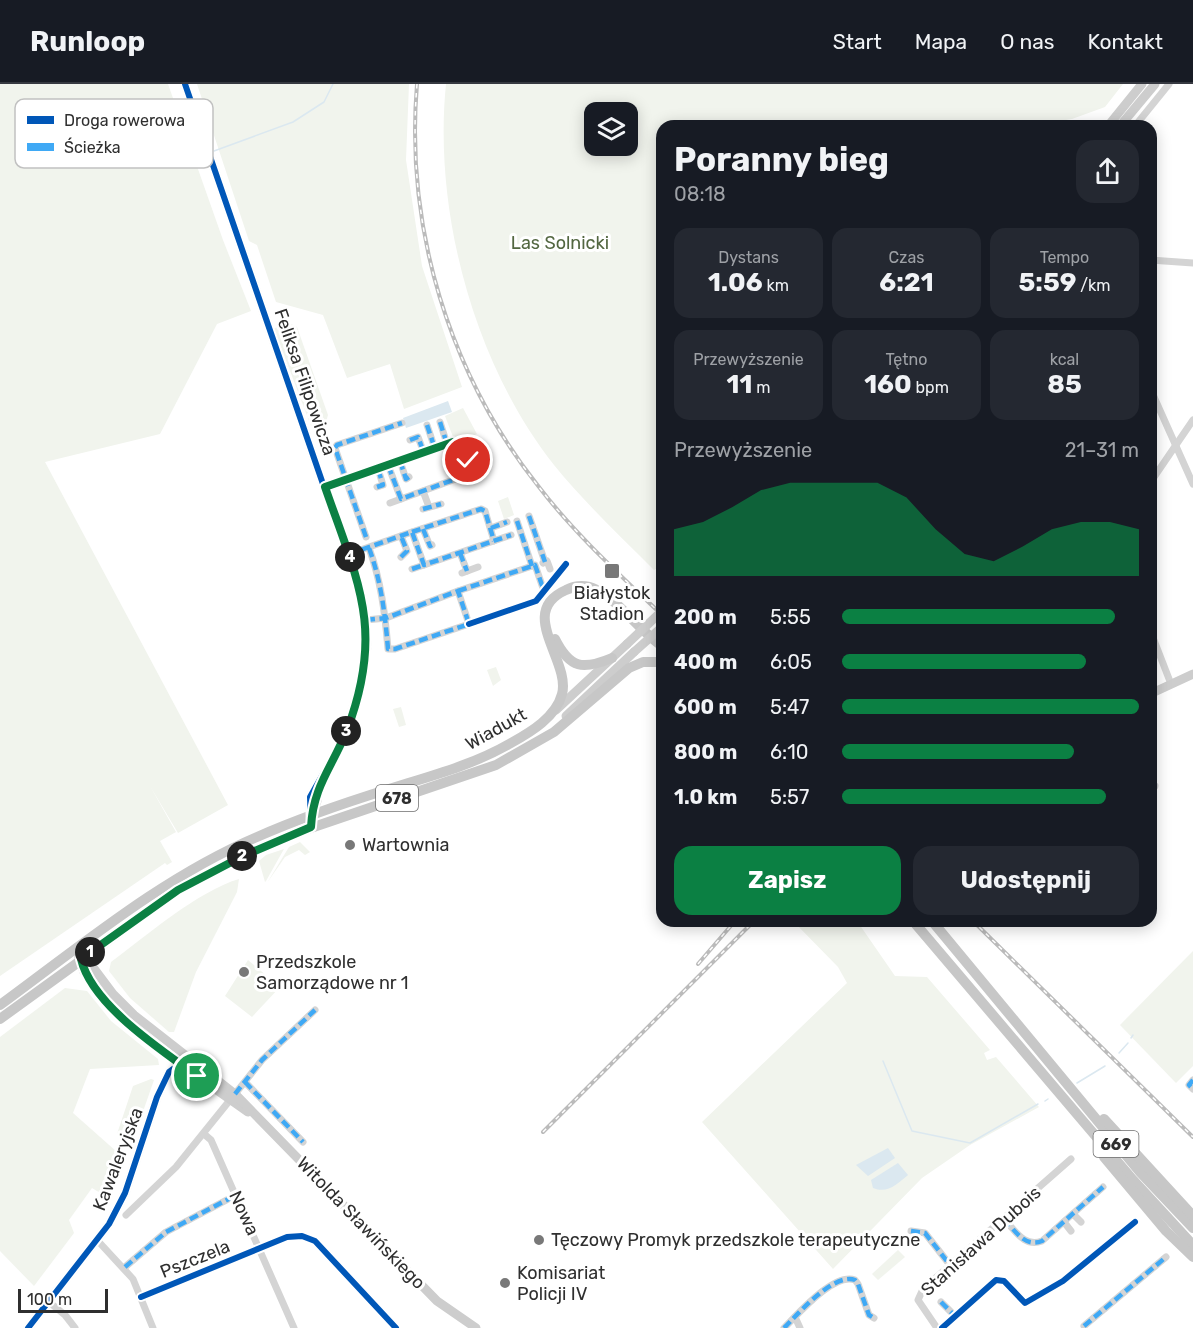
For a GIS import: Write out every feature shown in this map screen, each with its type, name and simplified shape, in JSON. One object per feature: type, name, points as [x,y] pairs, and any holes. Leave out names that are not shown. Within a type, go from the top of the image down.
[{"type":"main road","points":[[556,710],[562,695],[564,677],[546,634],[545,618],[549,605],[564,591],[579,586],[598,590],[656,641]]},
{"type":"main road","points":[[612,658],[590,666],[576,664],[566,657],[552,626],[553,612],[560,602],[575,593],[597,597],[656,648]]},
{"type":"main road","points":[[539,739],[554,732],[629,668],[647,662],[656,662]]},
{"type":"main road","name":"Wiadukt","points":[[312,815],[481,758],[519,739],[556,710]]},
{"type":"main road","name":"Wiadukt","points":[[311,827],[484,770],[539,739]]},
{"type":"main road","name":"678","points":[[0,1005],[78,955],[150,903],[177,878],[224,852],[312,815]]},
{"type":"main road","name":"678","points":[[150,903],[208,873],[311,827]]},
{"type":"main road","name":"669","points":[[918,927],[1133,1180],[1193,1245]]},
{"type":"main road","name":"669","points":[[937,927],[1043,1058],[1140,1172],[1193,1228]]},
{"type":"main road","name":"678","points":[[0,1019],[78,955]]},
{"type":"main road","points":[[1043,1058],[1065,1074],[1193,1216]]},
{"type":"main road","points":[[1044,1075],[1053,1093],[1124,1183],[1193,1257]]},
{"type":"street","name":"Feliksa Filipowicza","points":[[185,84],[190,99]]},
{"type":"street","points":[[1113,120],[1142,84]]},
{"type":"street","points":[[1125,120],[1155,84]]},
{"type":"street","points":[[1140,120],[1169,84]]},
{"type":"street","name":"Feliksa Filipowicza","points":[[213,165],[349,554],[366,620],[366,655],[356,703],[344,737],[318,787],[311,827]]},
{"type":"street","points":[[1157,260],[1193,263]]},
{"type":"street","points":[[1157,402],[1178,445],[1193,484]]},
{"type":"street","points":[[1157,474],[1193,420]]},
{"type":"street","points":[[440,422],[447,444]]},
{"type":"street","points":[[366,537],[335,448],[337,445],[402,423]]},
{"type":"street","points":[[427,425],[435,449]]},
{"type":"street","points":[[410,440],[418,437],[424,453]]},
{"type":"street","points":[[325,487],[457,442],[463,447],[472,473]]},
{"type":"street","points":[[463,447],[477,442]]},
{"type":"street","points":[[468,460],[481,456]]},
{"type":"street","points":[[400,461],[406,479],[409,477]]},
{"type":"street","points":[[388,465],[401,499]]},
{"type":"street","points":[[390,502],[487,468]]},
{"type":"street","points":[[377,487],[383,485],[378,469]]},
{"type":"street","points":[[423,491],[426,508],[441,504]]},
{"type":"street","points":[[349,554],[481,509],[485,511],[494,541]]},
{"type":"street","points":[[529,516],[544,562]]},
{"type":"street","points":[[517,521],[544,591]]},
{"type":"street","points":[[490,528],[507,522]]},
{"type":"street","points":[[423,529],[430,546],[432,545]]},
{"type":"street","points":[[412,532],[424,565]]},
{"type":"street","points":[[412,569],[511,535]]},
{"type":"street","points":[[401,536],[407,551],[401,557]]},
{"type":"street","points":[[369,548],[378,573],[386,618],[387,653],[534,602],[566,564]]},
{"type":"street","points":[[460,553],[464,572],[478,567]]},
{"type":"street","points":[[366,620],[386,618],[547,561],[550,569]]},
{"type":"street","points":[[458,591],[469,624]]},
{"type":"street","name":"Wiadukt","points":[[556,710],[656,617]]},
{"type":"street","name":"Wiadukt","points":[[539,739],[656,632]]},
{"type":"street","points":[[1157,648],[1171,684]]},
{"type":"street","points":[[1157,691],[1193,674]]},
{"type":"street","name":"Witolda Sławińskiego","points":[[78,955],[84,972],[117,1013],[233,1097],[437,1301],[476,1328]]},
{"type":"street","name":"Kawaleryjska","points":[[126,1215],[176,1167],[262,1060],[315,1010]]},
{"type":"street","name":"Kawaleryjska","points":[[28,1328],[98,1240],[125,1193],[152,1112],[164,1086],[175,1076],[183,1060]]},
{"type":"street","points":[[245,1082],[303,1142]]},
{"type":"street","name":"Nowa","points":[[204,1134],[211,1140],[294,1328]]},
{"type":"street","name":"Stanisława Dubois","points":[[937,1328],[922,1309],[918,1295],[1071,1160]]},
{"type":"street","points":[[1004,1218],[1023,1240],[1036,1244],[1103,1187]]},
{"type":"street","points":[[125,1267],[166,1232],[236,1195]]},
{"type":"street","points":[[1073,1214],[1080,1222]]},
{"type":"street","points":[[1064,1222],[1071,1231]]},
{"type":"street","points":[[942,1328],[996,1280],[1004,1281],[1025,1303],[1063,1281],[1135,1222]]},
{"type":"street","points":[[911,1231],[925,1233],[950,1265]]},
{"type":"street","name":"Pszczela","points":[[141,1297],[294,1236],[315,1241],[396,1328]]},
{"type":"street","points":[[98,1240],[125,1267],[141,1297],[153,1328]]},
{"type":"street","points":[[1084,1326],[1166,1257]]},
{"type":"street","points":[[783,1328],[822,1292],[845,1278],[855,1280],[869,1315],[874,1318]]},
{"type":"street","points":[[49,1302],[65,1315],[75,1328]]},
{"type":"street","points":[[941,1302],[955,1316]]},
{"type":"street","points":[[795,1317],[800,1328]]},
{"type":"green space","points":[[0,84],[168,84],[173,99],[15,99],[15,168],[198,168],[251,311],[217,324],[160,434],[45,462],[228,805],[178,833],[150,786],[176,832],[160,841],[172,862],[167,865],[165,863],[0,976]]},
{"type":"green space","points":[[197,84],[409,84],[406,160],[422,266],[462,387],[404,409],[390,364],[347,378],[323,315],[276,302],[257,245],[249,241],[213,132],[213,99],[202,99]]},
{"type":"green space","name":"Las Solnicki","points":[[446,84],[1123,84],[1105,107],[1066,120],[656,120],[656,569],[654,570],[566,479],[526,425],[502,381],[481,334],[465,284],[453,234],[446,183],[444,133]]},
{"type":"green space","points":[[285,321],[297,327],[328,415],[326,422],[320,427],[311,426],[274,329]]},
{"type":"green space","points":[[463,408],[477,434],[462,439],[453,437],[445,416]]},
{"type":"green space","points":[[508,497],[514,515],[504,519],[498,501]]},
{"type":"green space","points":[[496,667],[501,680],[493,686],[487,670]]},
{"type":"green space","points":[[401,707],[406,725],[399,727],[393,709]]},
{"type":"green space","points":[[300,842],[310,852],[305,855],[299,850],[285,857],[267,883],[289,847]]},
{"type":"green space","points":[[284,849],[265,882],[259,861],[266,855]]},
{"type":"green space","points":[[239,879],[237,892],[196,972],[174,1032],[169,1032],[130,998],[109,971],[111,962],[190,904],[207,893]]},
{"type":"green space","points":[[799,927],[861,927],[895,976],[927,977],[990,1050],[984,1053],[987,1060],[996,1057],[1039,1107],[970,1145],[922,1178],[833,1269],[702,1122],[847,983],[838,967]]},
{"type":"green space","points":[[1193,951],[1193,1066],[1176,1083],[1120,1025]]},
{"type":"green space","points":[[248,960],[280,987],[252,1017],[225,996]]},
{"type":"green space","points":[[65,988],[87,991],[111,1021],[158,1059],[159,1065],[90,1069],[73,1113],[126,1160],[107,1178],[102,1194],[92,1188],[69,1220],[74,1233],[34,1286],[0,1251],[0,1037]]},
{"type":"green space","points":[[154,1080],[132,1143],[127,1143],[117,1134],[133,1086]]},
{"type":"green space","points":[[898,1250],[905,1257],[878,1280],[872,1274]]},
{"type":"shaded area","points":[[448,401],[452,412],[406,428],[403,418]]},
{"type":"shaded area","points":[[888,1148],[895,1158],[868,1176],[856,1165]]},
{"type":"shaded area","points":[[898,1163],[908,1175],[888,1189],[873,1188],[871,1180]]},
{"type":"waterway","points":[[214,151],[293,122],[324,102],[333,84]]},
{"type":"waterway","points":[[1119,1053],[1128,1043]]},
{"type":"waterway","points":[[883,1061],[912,1131],[970,1143],[1038,1104]]},
{"type":"waterway","points":[[1077,1083],[1105,1066]]},
{"type":"railway","points":[[417,84],[415,138],[418,192],[427,245],[440,297],[458,348],[480,397],[507,443],[553,504],[582,537],[656,609]]},
{"type":"railway","points":[[698,964],[730,927]]},
{"type":"railway","points":[[543,1132],[748,927]]},
{"type":"railway","points":[[979,927],[1193,1137]]},
{"type":"marked path","points":[[440,422],[447,444]]},
{"type":"marked path","points":[[366,537],[335,448],[337,445],[402,423]]},
{"type":"marked path","points":[[427,425],[435,449]]},
{"type":"marked path","points":[[410,440],[418,437],[424,453]]},
{"type":"marked path","points":[[325,487],[388,465],[401,499],[472,473],[463,446],[457,442],[388,465]]},
{"type":"marked path","points":[[463,446],[477,442]]},
{"type":"marked path","points":[[468,460],[481,456]]},
{"type":"marked path","points":[[400,461],[406,479],[409,477]]},
{"type":"marked path","points":[[472,473],[487,468]]},
{"type":"marked path","points":[[377,487],[383,485],[378,469]]},
{"type":"marked path","points":[[423,509],[441,504]]},
{"type":"marked path","points":[[412,532],[481,509],[485,511],[494,541]]},
{"type":"marked path","points":[[529,516],[545,562]]},
{"type":"marked path","points":[[517,521],[532,566]]},
{"type":"marked path","points":[[491,528],[507,522]]},
{"type":"marked path","points":[[423,529],[430,546],[432,545]]},
{"type":"marked path","points":[[349,554],[412,532],[424,565],[511,535]]},
{"type":"marked path","points":[[401,536],[407,551],[401,557]]},
{"type":"marked path","points":[[366,620],[386,618],[458,591],[469,624],[395,649],[388,649],[385,623],[384,610],[382,597],[369,548]]},
{"type":"marked path","points":[[460,553],[467,571]]},
{"type":"marked path","points":[[412,569],[424,565]]},
{"type":"marked path","points":[[458,591],[535,565],[544,591]]},
{"type":"marked path","points":[[235,1094],[262,1060],[315,1010]]},
{"type":"marked path","points":[[1193,1080],[1189,1085],[1193,1089]]},
{"type":"marked path","points":[[245,1082],[303,1142]]},
{"type":"marked path","points":[[1004,1219],[1025,1240],[1036,1243],[1042,1241],[1103,1187]]},
{"type":"marked path","points":[[125,1267],[166,1232],[236,1195]]},
{"type":"marked path","points":[[911,1231],[925,1233],[950,1265]]},
{"type":"marked path","points":[[1084,1326],[1166,1257]]},
{"type":"marked path","points":[[784,1328],[827,1288],[846,1279],[855,1280],[858,1284],[869,1315],[874,1318]]},
{"type":"marked path","points":[[941,1302],[955,1316]]},
{"type":"cycle path","points":[[185,84],[190,99]]},
{"type":"cycle path","points":[[213,165],[363,600],[367,647],[362,677],[344,737],[310,797],[311,827]]},
{"type":"cycle path","points":[[469,624],[536,601],[566,564]]},
{"type":"cycle path","points":[[28,1328],[109,1224],[125,1193],[157,1097],[169,1072],[180,1064]]},
{"type":"cycle path","points":[[942,1328],[996,1280],[1004,1281],[1025,1303],[1063,1281],[1135,1222]]},
{"type":"cycle path","points":[[141,1297],[287,1237],[302,1236],[315,1241],[396,1328]]},
{"type":"place","name":"Białystok Stadion","points":[[612,571]]},
{"type":"place","name":"Wartownia","points":[[350,845]]},
{"type":"place","name":"Przedszkole Samorządowe nr 1","points":[[244,972]]},
{"type":"place","name":"Tęczowy Promyk przedszkole terapeutyczne","points":[[539,1240]]},
{"type":"place","name":"Komisariat Policji IV","points":[[505,1283]]},
{"type":"route","points":[[197,1076],[117,1013],[84,972],[81,959],[178,890],[243,856],[311,827],[318,787],[350,721],[362,677],[367,647],[363,600],[325,487],[453,442],[461,444],[468,460]]}]
